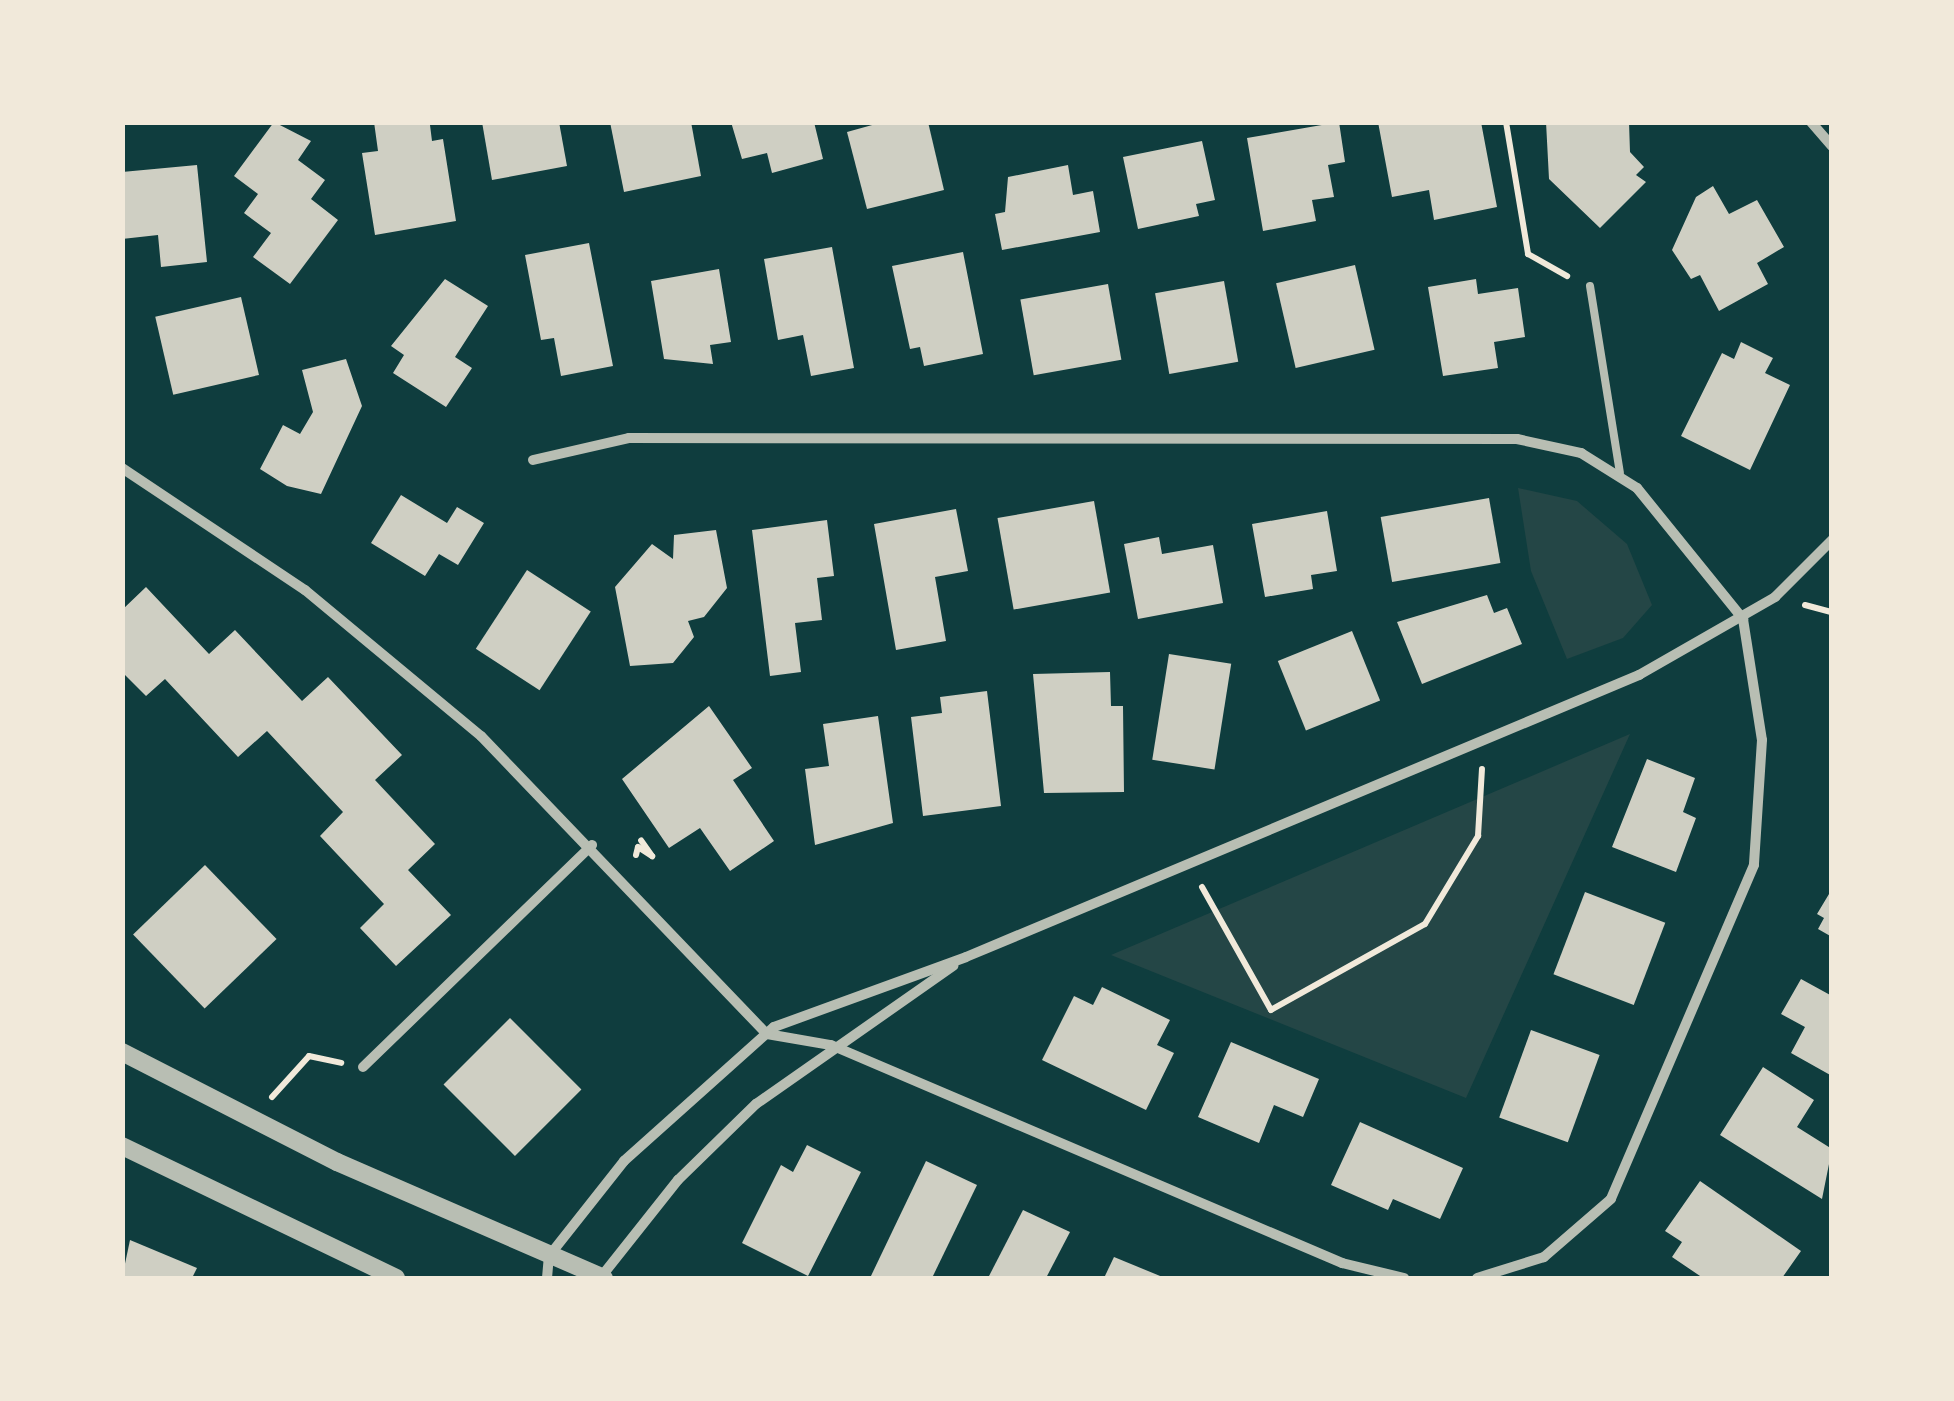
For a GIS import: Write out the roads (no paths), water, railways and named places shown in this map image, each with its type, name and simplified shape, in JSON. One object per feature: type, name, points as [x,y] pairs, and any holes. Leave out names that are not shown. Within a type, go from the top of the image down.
[{"type":"street","points":[[1811,122],[1832,146]]},
{"type":"street","points":[[533,460],[628,438],[1494,439],[1560,446],[1620,473],[1742,619],[1763,781],[1743,906],[1611,1199],[1544,1257],[1477,1278]]},
{"type":"street","points":[[122,468],[396,662],[592,845],[766,1032],[834,1047],[1342,1263],[1404,1278]]},
{"type":"street","points":[[547,1278],[549,1256],[624,1161],[766,1032],[825,1002],[966,957],[1639,676],[1742,619],[1832,540]]},
{"type":"street","points":[[363,1067],[592,845]]},
{"type":"street","points":[[122,1052],[251,1120],[602,1278],[716,1140],[834,1047],[966,957]]},
{"type":"street","points":[[122,1146],[396,1278]]},
{"type":"lane","points":[[1590,286],[1620,473]]}]
